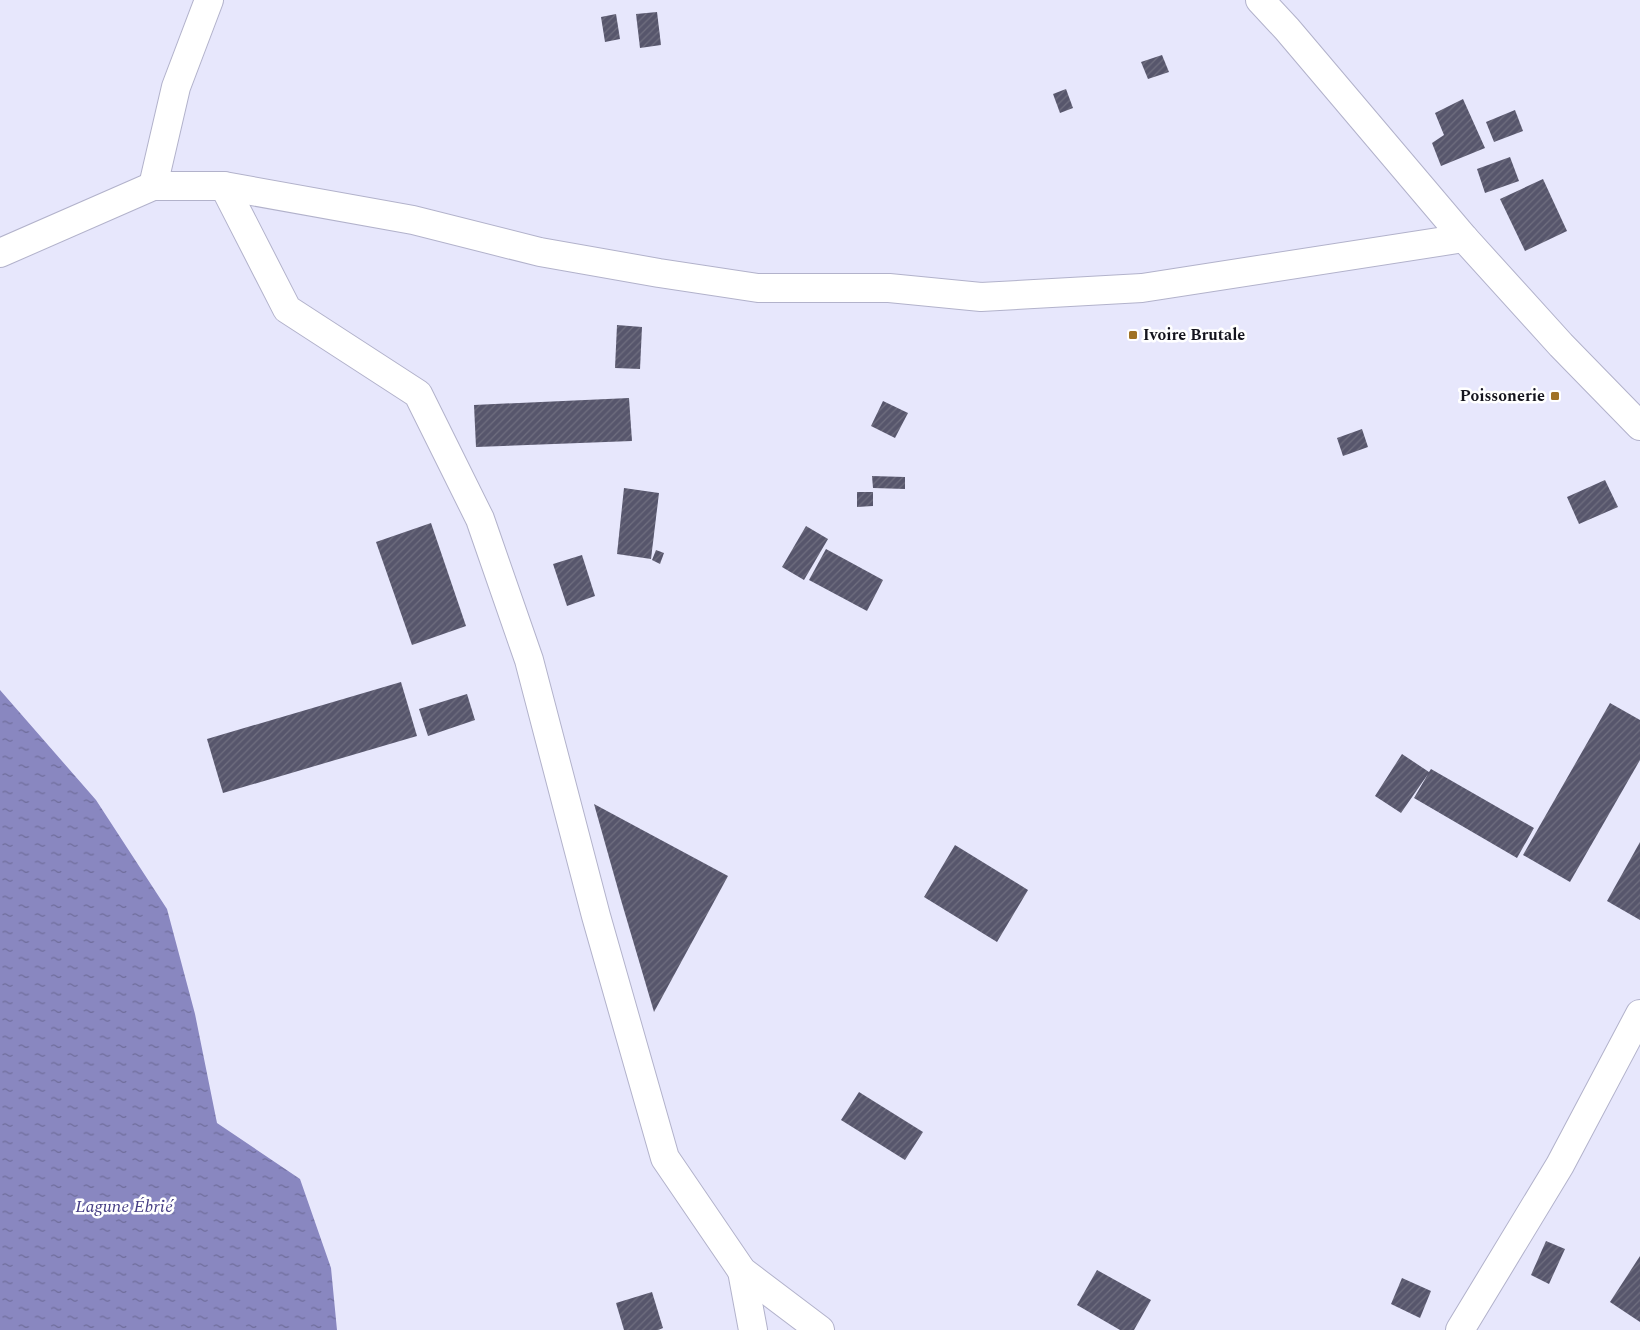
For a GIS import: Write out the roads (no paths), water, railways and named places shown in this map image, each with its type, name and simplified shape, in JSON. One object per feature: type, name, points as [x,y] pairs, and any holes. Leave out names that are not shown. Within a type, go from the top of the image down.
[{"type":"street","points":[[153,186],[176,87],[209,0]]},
{"type":"street","points":[[1260,0],[1464,238],[1561,346],[1640,426]]},
{"type":"street","points":[[0,253],[153,186],[224,186],[413,220],[540,252],[758,288],[890,288],[981,297],[1142,288],[1464,238]]},
{"type":"street","points":[[224,186],[287,309],[418,394],[480,519],[529,660],[596,916],[665,1158],[742,1272],[820,1330]]},
{"type":"street","points":[[1460,1330],[1560,1165],[1640,1014]]},
{"type":"street","points":[[742,1272],[753,1330]]},
{"type":"water","name":"Lagune Ébrié","points":[[0,690],[96,800],[167,909],[195,1014],[217,1123],[300,1179],[331,1268],[337,1330],[0,1330]]},
{"type":"place","name":"Ivoire Brutale","points":[[1133,335]]},
{"type":"place","name":"Poissonerie","points":[[1555,396]]}]
